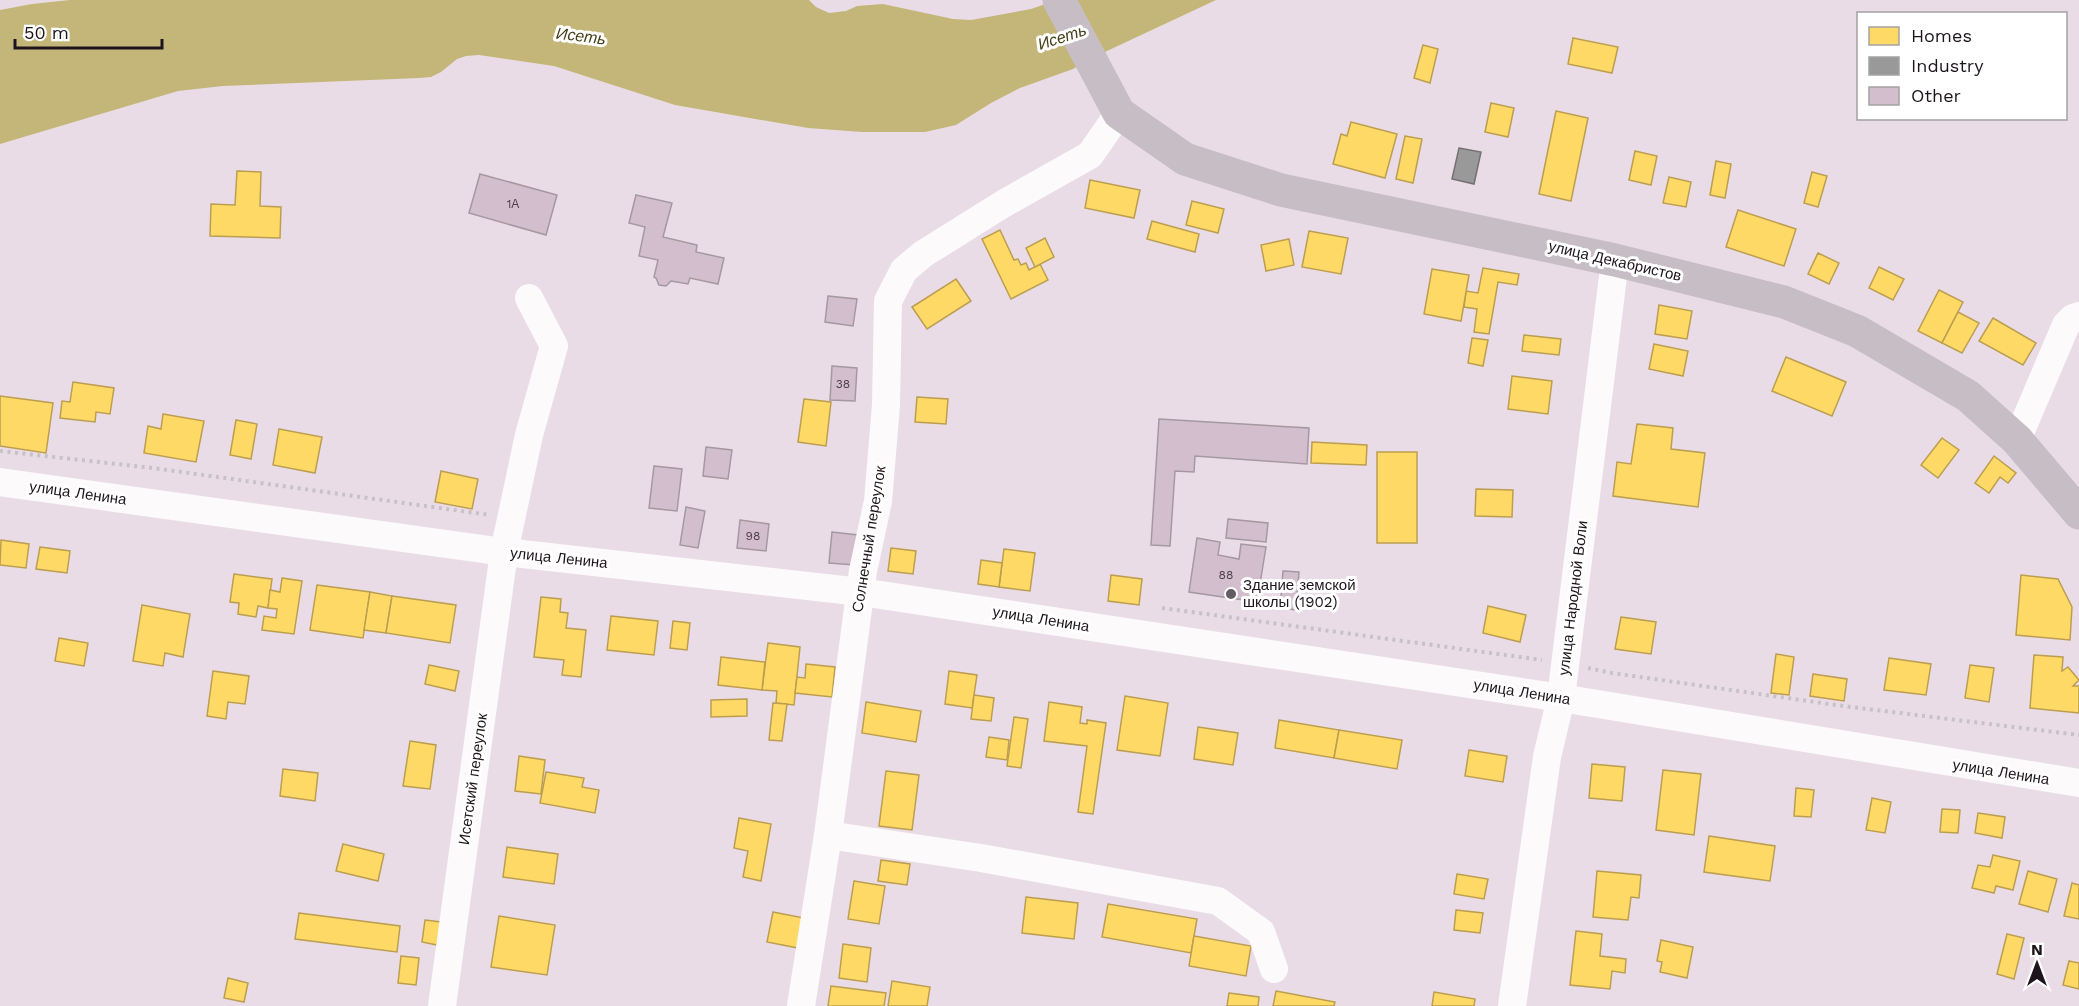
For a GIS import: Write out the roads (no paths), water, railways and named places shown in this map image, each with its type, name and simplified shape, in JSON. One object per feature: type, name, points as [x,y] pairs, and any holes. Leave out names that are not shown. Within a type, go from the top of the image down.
[{"type":"main road","points":[[1059,0],[1113,104]]},
{"type":"main road","name":"улица Декабристов","points":[[1113,104],[1185,159],[1281,190],[1615,260],[1784,302],[1857,331],[1968,396],[2017,440],[2079,513]]},
{"type":"street","name":"Солнечный переулок","points":[[801,1006],[828,835],[861,592],[879,501],[886,405],[888,301],[904,270],[923,255],[1003,204],[1090,154],[1113,104]]},
{"type":"street","name":"улица Народной Воли","points":[[1512,1006],[1547,757],[1561,698],[1615,260]]},
{"type":"street","name":"Исетский переулок","points":[[442,1006],[504,552],[529,435],[554,346],[529,298]]},
{"type":"street","points":[[2017,440],[2066,325],[2079,316]]},
{"type":"street","name":"улица Ленина","points":[[0,483],[504,552],[861,592],[1561,698],[2079,783]]},
{"type":"street","points":[[828,835],[981,858],[1218,901],[1261,932],[1274,969]]},
{"type":"water","name":"Исеть","points":[[70,0],[809,0],[816,7],[829,13],[846,11],[857,6],[883,4],[953,19],[971,20],[1031,9],[1057,0],[1216,0],[1073,69],[1020,88],[956,125],[925,132],[862,132],[808,128],[675,105],[554,66],[479,55],[457,59],[431,77],[223,86],[178,91],[0,144],[0,10]]},
{"type":"place","name":"Здание земской школы (1902)","points":[[1231,594]]}]
